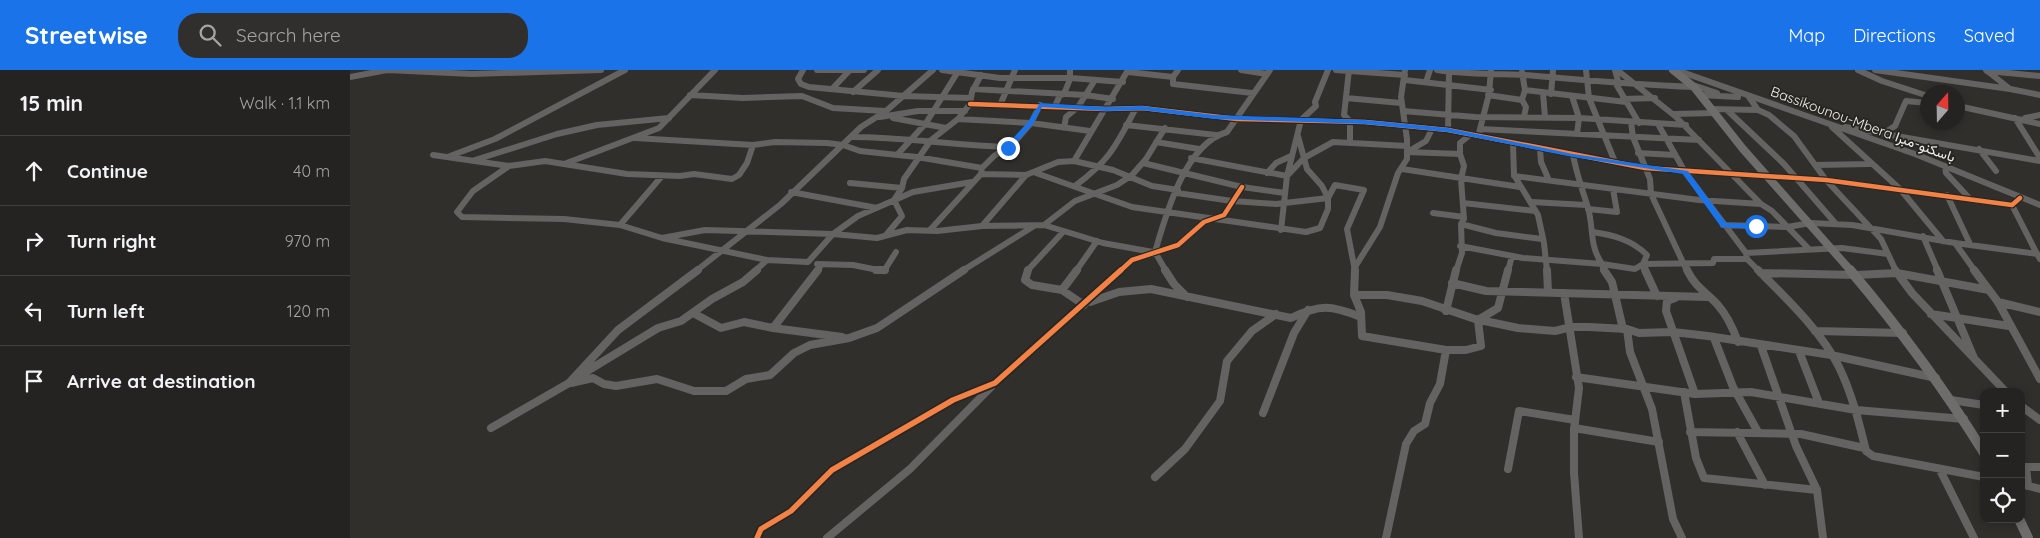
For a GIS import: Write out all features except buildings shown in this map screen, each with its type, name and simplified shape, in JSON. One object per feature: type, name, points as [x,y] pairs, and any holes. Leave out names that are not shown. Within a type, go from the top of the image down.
[{"type":"main road","points":[[1674,70],[1693,86],[1765,174],[1856,275],[1903,333],[1936,378],[1980,446]]},
{"type":"main road","points":[[2021,523],[2028,538]]},
{"type":"street","points":[[350,77],[387,70],[397,72],[472,74],[601,70]]},
{"type":"street","points":[[397,72],[421,70]]},
{"type":"street","points":[[450,156],[495,139],[625,70]]},
{"type":"street","points":[[562,164],[659,128],[715,70]]},
{"type":"street","points":[[803,70],[798,78],[801,84],[853,92],[904,96],[1106,109],[1136,108],[1185,116],[1350,121],[1477,132],[1577,134],[1699,140]]},
{"type":"street","points":[[816,70],[864,70]]},
{"type":"street","points":[[853,92],[878,70]]},
{"type":"street","points":[[569,383],[618,330],[664,293],[723,252],[749,231],[781,204],[791,192],[873,118],[886,111],[933,70]]},
{"type":"street","points":[[942,70],[981,76],[1071,78],[1123,82]]},
{"type":"street","points":[[1001,103],[1008,90],[1010,77],[1015,70]]},
{"type":"street","points":[[1055,106],[1060,95],[1064,94],[1071,78],[1070,70]]},
{"type":"street","points":[[1178,70],[1173,77],[1173,84],[1252,93]]},
{"type":"street","points":[[1241,70],[1269,72]]},
{"type":"street","points":[[1281,230],[1287,176],[1301,120],[1316,106],[1315,102],[1328,70]]},
{"type":"street","points":[[1336,70],[1405,75],[1426,82],[1490,92],[1522,100],[1526,106],[1524,116]]},
{"type":"street","points":[[1426,82],[1430,70]]},
{"type":"street","points":[[1437,70],[1449,72],[1522,73],[1586,82],[1616,84],[1693,86],[1721,95]]},
{"type":"street","points":[[1551,94],[1553,70]]},
{"type":"street","points":[[1586,70],[1589,98],[1615,162]]},
{"type":"street","points":[[1616,70],[1618,80],[1616,84],[1625,100],[1636,113],[1634,137],[1638,153],[1650,179],[1651,194],[1694,284],[1718,305],[1732,327],[1738,342]]},
{"type":"street","points":[[1616,70],[1640,85],[1686,124],[1760,204],[1772,212],[1809,249]]},
{"type":"street","name":"Bassikounou-Mbera باسكنو-مبرا","points":[[1674,70],[1945,166],[2040,205]]},
{"type":"street","points":[[1858,70],[1882,81],[1920,93]]},
{"type":"street","points":[[1875,70],[2040,94]]},
{"type":"street","points":[[1986,70],[2010,89]]},
{"type":"street","points":[[1986,70],[2031,72],[2040,76]]},
{"type":"street","points":[[832,89],[849,71]]},
{"type":"street","points":[[898,154],[926,123],[958,71]]},
{"type":"street","points":[[1074,161],[1084,148],[1090,132],[1114,99],[1128,71],[1152,72],[1173,77]]},
{"type":"street","points":[[1349,71],[1344,115],[1350,121],[1350,142]]},
{"type":"street","points":[[1187,297],[1174,284],[1155,252],[1162,223],[1169,212],[1183,173],[1191,158],[1216,135],[1227,132],[1252,93],[1269,72]]},
{"type":"street","points":[[1448,130],[1449,72]]},
{"type":"street","points":[[1461,72],[1461,87]]},
{"type":"street","points":[[1446,311],[1452,283],[1462,253],[1460,246],[1463,221],[1461,179],[1464,166],[1460,154],[1460,143],[1477,132],[1485,116],[1490,92],[1491,72]]},
{"type":"street","points":[[2031,72],[2040,83]]},
{"type":"street","points":[[1522,73],[1525,90],[1522,100]]},
{"type":"street","points":[[1355,267],[1380,227],[1398,173],[1402,170],[1408,136],[1401,103],[1405,75]]},
{"type":"street","points":[[894,200],[902,188],[904,179],[931,140],[958,119],[965,111],[973,88],[981,76]]},
{"type":"street","points":[[1064,128],[1066,117],[1078,107],[1095,80]]},
{"type":"street","points":[[973,88],[1085,95],[1114,99]]},
{"type":"street","points":[[1525,90],[1589,98],[1625,100],[1655,98]]},
{"type":"street","points":[[1543,93],[1546,117]]},
{"type":"street","points":[[690,95],[743,98],[802,96],[821,106],[836,110],[848,111],[860,108],[886,111]]},
{"type":"street","points":[[1700,95],[1749,97],[1758,110]]},
{"type":"street","points":[[1572,96],[1579,118],[1577,134]]},
{"type":"street","points":[[1346,98],[1401,103]]},
{"type":"street","points":[[1884,133],[1895,126],[1906,101],[1920,102]]},
{"type":"street","points":[[930,230],[994,156],[1010,146],[1031,123],[1040,105]]},
{"type":"street","points":[[1076,186],[1113,152],[1136,108]]},
{"type":"street","points":[[1965,108],[2040,124]]},
{"type":"street","points":[[873,118],[935,110],[965,111]]},
{"type":"street","points":[[1727,110],[1796,178],[1836,224]]},
{"type":"street","points":[[1674,114],[1758,110],[1769,115],[1794,136],[1826,180],[1881,239],[1897,273],[1931,314],[2002,388]]},
{"type":"street","points":[[1403,111],[1447,115],[1579,118],[1658,124],[1686,124]]},
{"type":"street","points":[[2016,118],[2040,115]]},
{"type":"street","points":[[473,160],[557,134],[597,125],[669,118]]},
{"type":"street","points":[[873,118],[900,118],[946,128]]},
{"type":"street","points":[[2016,118],[2040,159]]},
{"type":"street","points":[[958,119],[1031,123],[1090,132]]},
{"type":"street","points":[[1658,124],[1686,172],[1746,256],[1815,331],[1831,355],[1846,380],[1856,410],[1864,448]]},
{"type":"street","points":[[1830,124],[2040,159]]},
{"type":"street","points":[[1830,124],[1870,164],[1900,189],[1943,241]]},
{"type":"street","points":[[1126,125],[1165,128],[1178,126],[1216,135]]},
{"type":"street","points":[[1044,226],[1067,206],[1095,193],[1104,192],[1132,176],[1143,163],[1165,128]]},
{"type":"street","points":[[1407,149],[1426,141],[1432,129]]},
{"type":"street","points":[[1477,132],[1513,144],[1645,168],[1686,172],[1765,174],[1826,180],[2012,205],[2020,198]]},
{"type":"street","points":[[1036,173],[1132,207],[1215,218],[1281,230],[1306,232],[1320,228],[1325,220],[1328,198],[1322,186],[1307,169],[1298,136]]},
{"type":"street","points":[[852,137],[911,138],[963,146],[1010,146]]},
{"type":"street","points":[[635,138],[753,145],[794,142],[844,145],[860,151],[919,157],[981,171],[1026,175],[1036,173],[1058,162],[1074,161],[1132,176],[1152,186],[1232,201],[1283,202],[1328,198]]},
{"type":"street","points":[[1156,142],[1199,149]]},
{"type":"street","points":[[1287,176],[1304,158],[1333,142],[1350,142],[1460,154]]},
{"type":"street","points":[[1513,144],[1514,176],[1532,202],[1535,211],[1547,260],[1548,292]]},
{"type":"street","points":[[433,156],[450,156],[509,166],[545,161],[606,171],[662,176],[694,174],[732,178],[739,175],[747,163],[753,145]]},
{"type":"street","points":[[1540,149],[1542,162],[1548,178]]},
{"type":"street","points":[[1979,149],[1996,171]]},
{"type":"street","points":[[1638,153],[1675,155]]},
{"type":"street","points":[[1266,173],[1276,163],[1291,156]]},
{"type":"street","points":[[1573,156],[1578,184],[1587,207],[1593,232],[1594,252],[1602,264],[1606,276],[1612,282],[1630,352],[1652,409],[1673,519],[1682,538]]},
{"type":"street","points":[[1191,158],[1287,176]]},
{"type":"street","points":[[1143,163],[1242,187],[1285,193]]},
{"type":"street","points":[[1815,165],[1870,164]]},
{"type":"street","points":[[509,166],[484,180],[464,199],[457,212],[462,217],[564,219],[620,225],[662,238],[767,260],[853,266],[884,271],[896,252]]},
{"type":"street","points":[[1945,166],[1946,173],[1971,200]]},
{"type":"street","points":[[1402,170],[1520,187]]},
{"type":"street","points":[[982,226],[1026,175]]},
{"type":"street","points":[[620,225],[645,196],[651,186],[662,176]]},
{"type":"street","points":[[1514,176],[1564,179],[1578,184],[1707,202],[1760,204]]},
{"type":"street","points":[[808,262],[833,234],[858,216],[913,192],[972,182]]},
{"type":"street","points":[[850,183],[902,188]]},
{"type":"street","points":[[1328,198],[1335,185],[1364,190],[1347,230],[1355,267],[1354,295],[1362,318],[1362,336],[1446,350],[1466,350],[1480,346],[1478,320]]},
{"type":"street","points":[[827,538],[910,469],[995,383],[1132,260],[1178,245],[1197,226],[1224,216],[1242,187]]},
{"type":"street","points":[[1532,202],[1574,203],[1617,212],[1612,189]]},
{"type":"street","points":[[791,192],[876,208]]},
{"type":"street","points":[[1947,195],[1970,244]]},
{"type":"street","points":[[885,236],[902,216],[894,200]]},
{"type":"street","points":[[1463,203],[1535,211]]},
{"type":"street","points":[[2012,205],[2039,256]]},
{"type":"street","points":[[1433,213],[1496,232],[1542,239]]},
{"type":"street","points":[[1723,225],[1787,227],[1811,223],[1870,227],[2039,256]]},
{"type":"street","points":[[662,238],[706,230],[833,234],[877,238],[907,230],[982,226],[1044,226],[1097,241],[1155,252]]},
{"type":"street","points":[[569,383],[593,378],[604,384],[616,386],[657,379],[694,391],[712,393],[726,391],[746,379],[770,375],[794,353],[810,345],[849,338],[878,328],[971,265],[1034,226]]},
{"type":"street","points":[[1063,232],[1028,268],[1024,280],[1032,286],[1062,290],[1084,304]]},
{"type":"street","points":[[1593,232],[1619,237],[1642,248],[1647,255],[1644,264],[1657,296]]},
{"type":"street","points":[[1923,236],[1976,362]]},
{"type":"street","points":[[1062,290],[1097,241]]},
{"type":"street","points":[[1955,243],[1998,302],[2009,326],[2040,379]]},
{"type":"street","points":[[1460,246],[1512,256],[1602,264],[1635,269],[1644,264],[1713,263],[1714,259],[1809,249],[1833,248],[1888,254]]},
{"type":"street","points":[[1478,320],[1498,308],[1512,256]]},
{"type":"street","points":[[492,428],[658,328],[681,321],[743,282],[767,260]]},
{"type":"street","points":[[773,328],[821,265]]},
{"type":"street","points":[[1761,273],[1856,275],[1897,273],[1989,290]]},
{"type":"street","points":[[1452,283],[1486,291],[1707,297]]},
{"type":"street","points":[[1084,304],[1109,294],[1134,288],[1153,289],[1291,318],[1310,308],[1329,305],[1362,318]]},
{"type":"street","points":[[1564,293],[1571,327],[1579,388],[1575,424],[1574,473],[1579,538]]},
{"type":"street","points":[[1354,295],[1387,295],[1422,301],[1446,311],[1518,328],[1555,331],[1571,327],[1625,329],[1639,333],[1673,332],[1831,355],[1936,378]]},
{"type":"street","points":[[1679,296],[1667,301],[1666,311],[1695,394]]},
{"type":"street","points":[[1998,302],[2040,312]]},
{"type":"street","points":[[1263,413],[1273,394],[1299,321],[1310,308]]},
{"type":"street","points":[[693,313],[721,328],[744,322],[773,328],[849,338]]},
{"type":"street","points":[[1155,477],[1185,449],[1220,401],[1228,361],[1252,331],[1276,314]]},
{"type":"street","points":[[1931,314],[2009,326]]},
{"type":"street","points":[[1815,331],[1903,333]]},
{"type":"street","points":[[1714,338],[1736,393],[1751,413],[1758,432]]},
{"type":"street","points":[[1761,346],[1791,434],[1817,490],[1823,538]]},
{"type":"street","points":[[1386,538],[1406,444],[1414,431],[1425,424],[1430,403],[1440,384],[1446,350]]},
{"type":"street","points":[[1799,351],[1819,403]]},
{"type":"street","points":[[1576,376],[1643,384],[1695,394],[1750,392],[1856,410],[1964,419]]},
{"type":"street","points":[[757,538],[762,529],[791,511],[832,470],[953,400],[995,383]]},
{"type":"street","points":[[1684,392],[1690,432],[1704,478],[1817,490]]},
{"type":"street","points":[[1951,400],[1980,404]]},
{"type":"street","points":[[2025,409],[2040,411]]},
{"type":"street","points":[[2025,410],[2040,420]]},
{"type":"street","points":[[1508,469],[1519,411],[1659,442]]},
{"type":"street","points":[[1690,432],[1758,432],[1813,435],[1864,448],[1873,456],[1980,476]]},
{"type":"street","points":[[1737,432],[1765,484]]},
{"type":"street","points":[[2025,478],[2026,467],[2040,467]]},
{"type":"street","points":[[1940,470],[1974,538]]},
{"type":"street","points":[[2025,485],[2040,489]]},
{"type":"cycle path","points":[[970,104],[1106,109],[1142,108],[1237,119],[1365,122],[1448,130],[1645,168],[1826,180],[2012,205],[2020,198]]},
{"type":"cycle path","points":[[757,538],[761,529],[791,511],[832,470],[953,400],[995,383],[1132,260],[1178,245],[1204,222],[1224,215],[1242,187]]},
{"type":"route","points":[[1008,148],[1031,123],[1040,105],[1106,109],[1142,108],[1215,117],[1350,121],[1448,130],[1562,152],[1573,156],[1645,168],[1686,172],[1723,225],[1756,226]]}]
